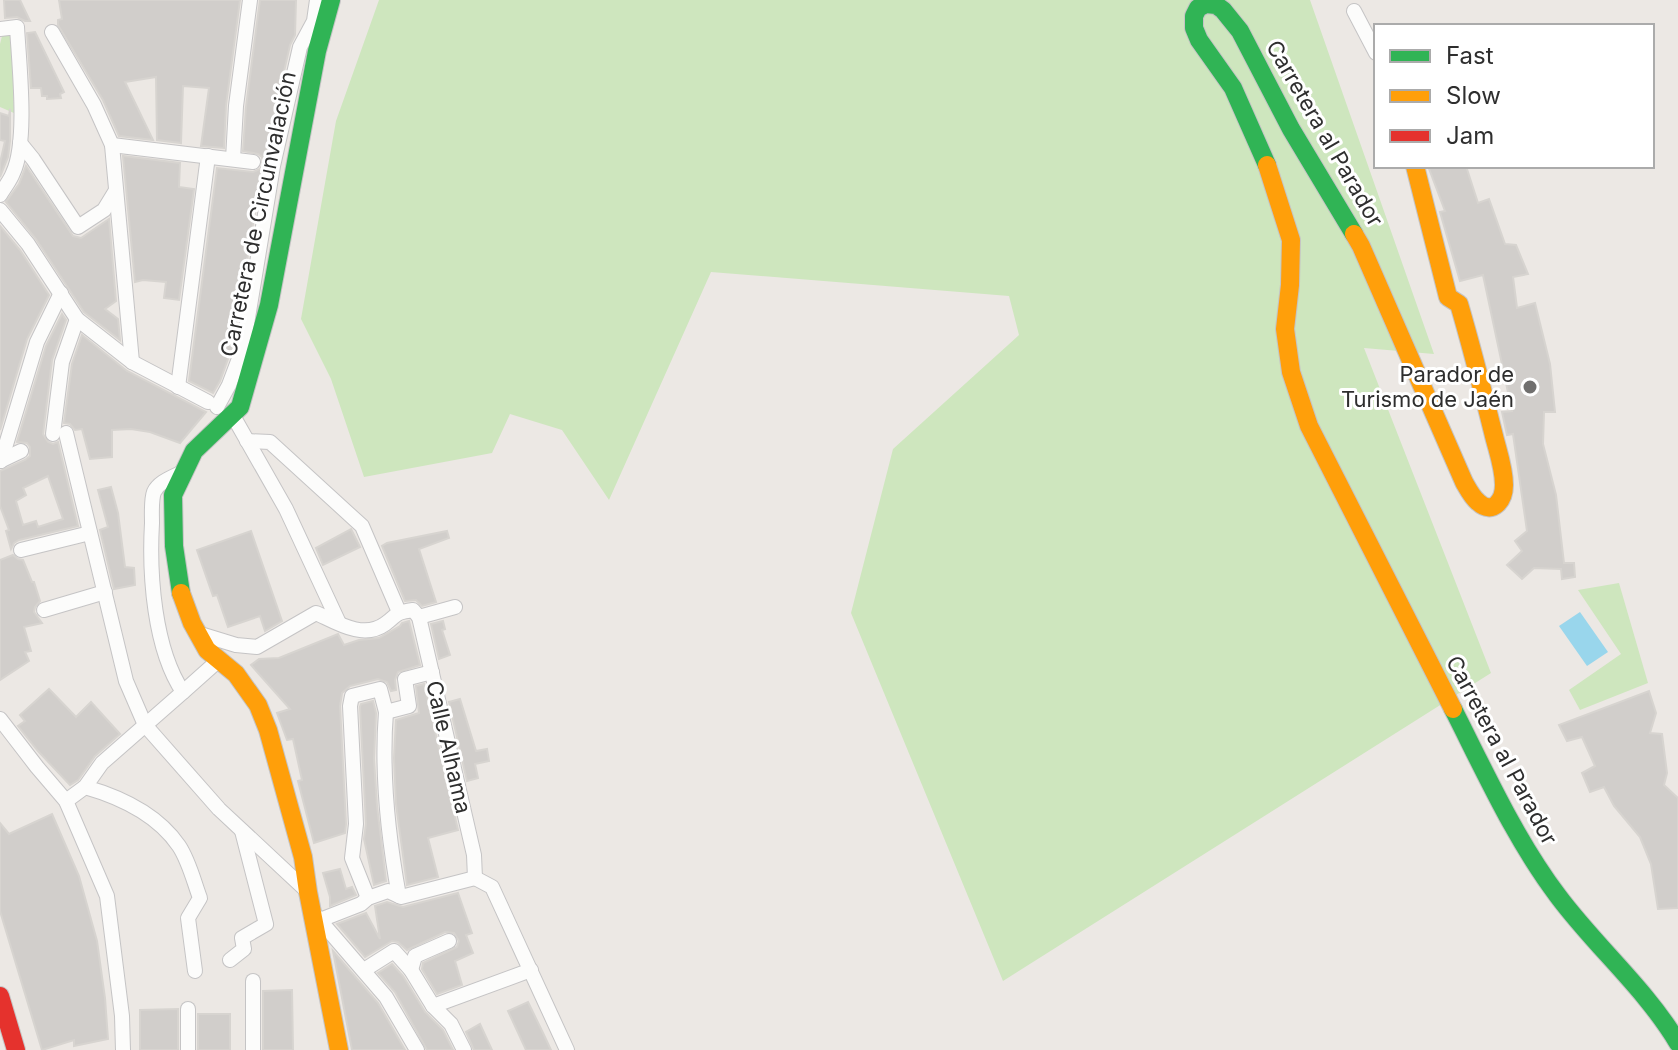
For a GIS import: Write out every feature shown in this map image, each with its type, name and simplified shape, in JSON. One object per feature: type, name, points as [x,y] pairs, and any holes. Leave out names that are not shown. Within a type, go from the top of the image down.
[{"type":"street","points":[[219,408],[243,348],[273,166],[300,47],[314,21],[317,0]]},
{"type":"street","name":"Carretera de Circunvalación","points":[[331,0],[317,51],[269,305],[240,407],[219,408],[173,495],[174,546],[181,593],[197,633],[207,650],[236,674],[258,705],[268,730],[303,857],[339,1050]]},
{"type":"street","points":[[233,159],[236,106],[250,1]]},
{"type":"street","name":"Carretera al Parador","points":[[1416,168],[1448,297],[1459,304],[1500,459],[1504,492],[1502,500],[1490,507],[1476,501],[1464,482],[1361,246],[1291,129],[1240,31],[1216,5],[1206,4],[1198,8],[1194,28],[1233,88],[1271,175],[1291,240],[1285,329],[1291,372],[1309,426],[1503,808],[1533,861],[1565,906],[1647,997],[1678,1043]]},
{"type":"street","points":[[1354,11],[1374,49]]},
{"type":"street","points":[[0,29],[17,27],[20,81],[20,143],[14,172],[0,195]]},
{"type":"street","points":[[52,32],[94,105],[112,145],[132,362]]},
{"type":"street","points":[[20,143],[78,227],[104,210],[115,192]]},
{"type":"street","points":[[112,145],[253,162]]},
{"type":"street","points":[[178,387],[208,156]]},
{"type":"street","points":[[0,210],[28,244],[77,319],[132,362],[219,408],[247,441],[286,509],[339,623]]},
{"type":"street","points":[[0,461],[37,342],[61,293]]},
{"type":"street","points":[[77,319],[62,362],[60,434],[90,533],[126,681],[145,725],[219,809],[313,907],[386,997],[417,1050]]},
{"type":"street","points":[[247,441],[270,442],[362,526],[399,612]]},
{"type":"street","points":[[0,461],[21,451]]},
{"type":"street","points":[[183,692],[173,678],[163,642],[150,558],[153,494],[160,484],[185,471]]},
{"type":"street","points":[[21,550],[90,533]]},
{"type":"street","points":[[44,610],[105,592]]},
{"type":"street","points":[[197,633],[236,645],[257,647],[316,613],[356,631],[372,630],[399,612],[413,610],[419,617],[455,607]]},
{"type":"street","name":"Calle Alhama","points":[[419,617],[474,855],[475,878]]},
{"type":"street","points":[[66,801],[85,787],[102,763],[220,659]]},
{"type":"street","points":[[386,712],[409,706],[405,679],[432,672]]},
{"type":"street","points":[[368,898],[352,858],[356,824],[350,706],[352,696],[380,689],[386,712],[389,839],[399,896]]},
{"type":"street","points":[[0,719],[66,801],[107,896],[122,1016],[123,1050]]},
{"type":"street","points":[[85,787],[112,795],[144,813],[164,828],[180,847],[200,898],[188,918],[195,971]]},
{"type":"street","points":[[230,960],[244,949],[242,938],[266,924],[242,831]]},
{"type":"street","points":[[313,907],[361,904],[388,891],[399,896],[475,878],[492,887],[567,1050]]},
{"type":"street","points":[[411,970],[415,956],[449,941]]},
{"type":"street","points":[[364,970],[394,951],[411,970],[433,1006],[451,1024],[464,1050]]},
{"type":"street","points":[[433,1006],[531,970]]},
{"type":"street","points":[[253,981],[253,1050]]},
{"type":"street","points":[[0,996],[16,1050]]},
{"type":"street","points":[[188,1009],[188,1050]]},
{"type":"green space","points":[[379,0],[1310,0],[1434,354],[1364,348],[1491,673],[1003,981],[851,613],[893,449],[1019,335],[1009,296],[711,272],[609,500],[562,430],[510,414],[492,453],[364,477],[331,379],[301,319],[336,121]]},
{"type":"green space","points":[[12,35],[14,113],[0,107],[0,44],[2,36]]},
{"type":"green space","points":[[1619,583],[1648,683],[1580,710],[1569,690],[1621,654],[1578,590]]},
{"type":"water","points":[[1580,612],[1608,652],[1587,666],[1559,626]]},
{"type":"building","points":[[4,0],[20,0],[30,21],[17,17],[5,18]]},
{"type":"building","points":[[59,0],[240,0],[226,105],[224,148],[201,146],[209,88],[183,86],[181,143],[157,140],[156,77],[125,82],[153,140],[119,136],[103,100],[58,25],[58,20],[62,19]]},
{"type":"building","points":[[260,0],[296,0],[295,35],[290,45],[263,164],[258,154],[243,151]]},
{"type":"building","points":[[35,32],[64,92],[60,94],[61,98],[47,99],[47,96],[42,96],[41,88],[31,88],[27,33]]},
{"type":"building","points":[[10,109],[8,157],[0,177],[5,141],[0,140],[0,113],[9,116]]},
{"type":"building","points":[[123,156],[180,163],[179,187],[194,189],[179,300],[164,298],[166,282],[135,282]]},
{"type":"building","points":[[263,164],[233,345],[213,393],[189,381],[217,168],[253,172]]},
{"type":"building","points":[[26,166],[73,236],[81,238],[109,219],[116,301],[105,309],[118,319],[120,340],[84,312],[36,239],[6,202],[19,184]]},
{"type":"building","name":"Parador de Turismo de Jaén","points":[[1429,168],[1467,168],[1478,203],[1489,199],[1505,244],[1516,245],[1528,274],[1513,277],[1517,308],[1535,303],[1550,364],[1555,412],[1544,412],[1543,444],[1556,495],[1564,563],[1574,563],[1575,577],[1562,579],[1561,569],[1534,568],[1522,579],[1507,565],[1522,551],[1515,541],[1527,531],[1513,434],[1507,435],[1502,412],[1512,411],[1483,275],[1460,281],[1440,212],[1445,211]]},
{"type":"building","points":[[0,226],[20,250],[49,295],[27,339],[0,430]]},
{"type":"building","points":[[62,314],[66,320],[52,360],[43,434],[48,442],[58,442],[78,526],[19,540],[11,549],[6,531],[9,530],[0,506],[0,471],[30,456],[27,443],[17,442],[46,346]],"holes":[[[48,476],[63,519],[38,527],[36,521],[23,525],[16,501],[26,495],[23,488]]]},
{"type":"building","points":[[82,335],[127,371],[206,412],[180,443],[150,432],[112,430],[112,457],[90,459],[82,429],[75,430],[64,423],[72,364]]},
{"type":"building","points":[[111,487],[118,513],[125,567],[134,568],[135,585],[114,589],[100,530],[108,527],[98,490]]},
{"type":"building","points":[[351,529],[360,547],[323,565],[316,548]]},
{"type":"building","points":[[251,531],[282,621],[265,631],[260,616],[228,627],[197,550]]},
{"type":"building","points":[[447,531],[449,538],[419,549],[436,602],[422,606],[416,600],[405,601],[382,546]]},
{"type":"building","points":[[13,555],[23,560],[34,582],[40,601],[34,612],[42,623],[24,627],[31,651],[25,652],[29,661],[0,680],[0,560]]},
{"type":"building","points":[[409,621],[420,665],[398,672],[396,690],[391,691],[387,682],[378,679],[350,686],[342,693],[345,833],[314,843],[298,781],[302,780],[293,739],[287,740],[277,713],[290,709],[251,665],[259,659],[279,658],[338,634],[344,645],[379,638]]},
{"type":"building","points":[[443,621],[445,629],[442,630],[450,655],[439,659],[431,624]]},
{"type":"building","points":[[424,684],[458,830],[428,838],[438,877],[407,885],[396,804],[396,720],[419,713],[416,686]]},
{"type":"building","points":[[49,689],[76,717],[91,702],[120,734],[95,756],[78,780],[70,785],[18,726],[25,721],[20,715]]},
{"type":"building","points":[[1649,691],[1656,713],[1650,733],[1662,734],[1667,773],[1664,785],[1678,798],[1678,908],[1658,909],[1651,864],[1640,837],[1614,806],[1604,787],[1590,792],[1582,773],[1595,766],[1582,737],[1567,741],[1559,725]]},
{"type":"building","points":[[460,699],[476,751],[487,749],[489,761],[475,764],[478,778],[467,781],[449,702]]},
{"type":"building","points":[[373,701],[376,713],[374,759],[377,806],[386,881],[374,885],[364,839],[366,824],[360,707]]},
{"type":"building","points":[[52,814],[79,876],[97,941],[108,1039],[74,1046],[74,1040],[42,1050],[0,911],[0,823],[9,834]]},
{"type":"building","points":[[340,869],[346,889],[352,887],[356,895],[330,906],[323,873]]},
{"type":"building","points":[[458,893],[472,933],[466,935],[473,953],[455,961],[462,985],[437,994],[422,969],[423,963],[457,947],[459,941],[454,933],[445,932],[407,950],[392,941],[365,957],[337,924],[366,913],[380,939],[375,906],[387,902],[403,907]]},
{"type":"building","points":[[333,951],[378,1003],[405,1050],[352,1050]]},
{"type":"building","points":[[392,964],[425,1012],[443,1030],[453,1050],[427,1050],[395,992],[378,973]]},
{"type":"building","points":[[292,990],[293,1050],[263,1050],[263,991]]},
{"type":"building","points":[[528,1002],[551,1050],[526,1050],[508,1011]]},
{"type":"building","points":[[178,1009],[178,1050],[140,1050],[140,1010]]},
{"type":"building","points":[[198,1014],[230,1014],[230,1050],[198,1050]]},
{"type":"building","points":[[480,1024],[492,1050],[474,1050],[466,1032]]},
{"type":"traffic: fast","points":[[181,593],[174,546],[173,495],[194,451],[240,407],[269,305],[317,51],[331,0]]},
{"type":"traffic: fast","points":[[1267,165],[1233,88],[1194,28],[1194,16],[1198,8],[1206,4],[1223,10],[1240,31],[1291,129],[1354,234]]},
{"type":"traffic: fast","points":[[1453,709],[1501,805],[1542,874],[1573,915],[1651,1004],[1678,1043]]},
{"type":"traffic: slow","points":[[1267,165],[1291,240],[1285,329],[1291,372],[1309,426],[1453,709]]},
{"type":"traffic: slow","points":[[1354,234],[1464,482],[1478,502],[1493,507],[1500,501],[1503,491],[1500,460],[1459,304],[1448,297],[1416,168]]},
{"type":"traffic: slow","points":[[181,593],[192,623],[207,650],[236,674],[258,705],[268,730],[303,857],[339,1050]]},
{"type":"traffic: jam","points":[[0,996],[16,1050]]},
{"type":"place","name":"Parador de Turismo de Jaén","points":[[1530,387]]}]
